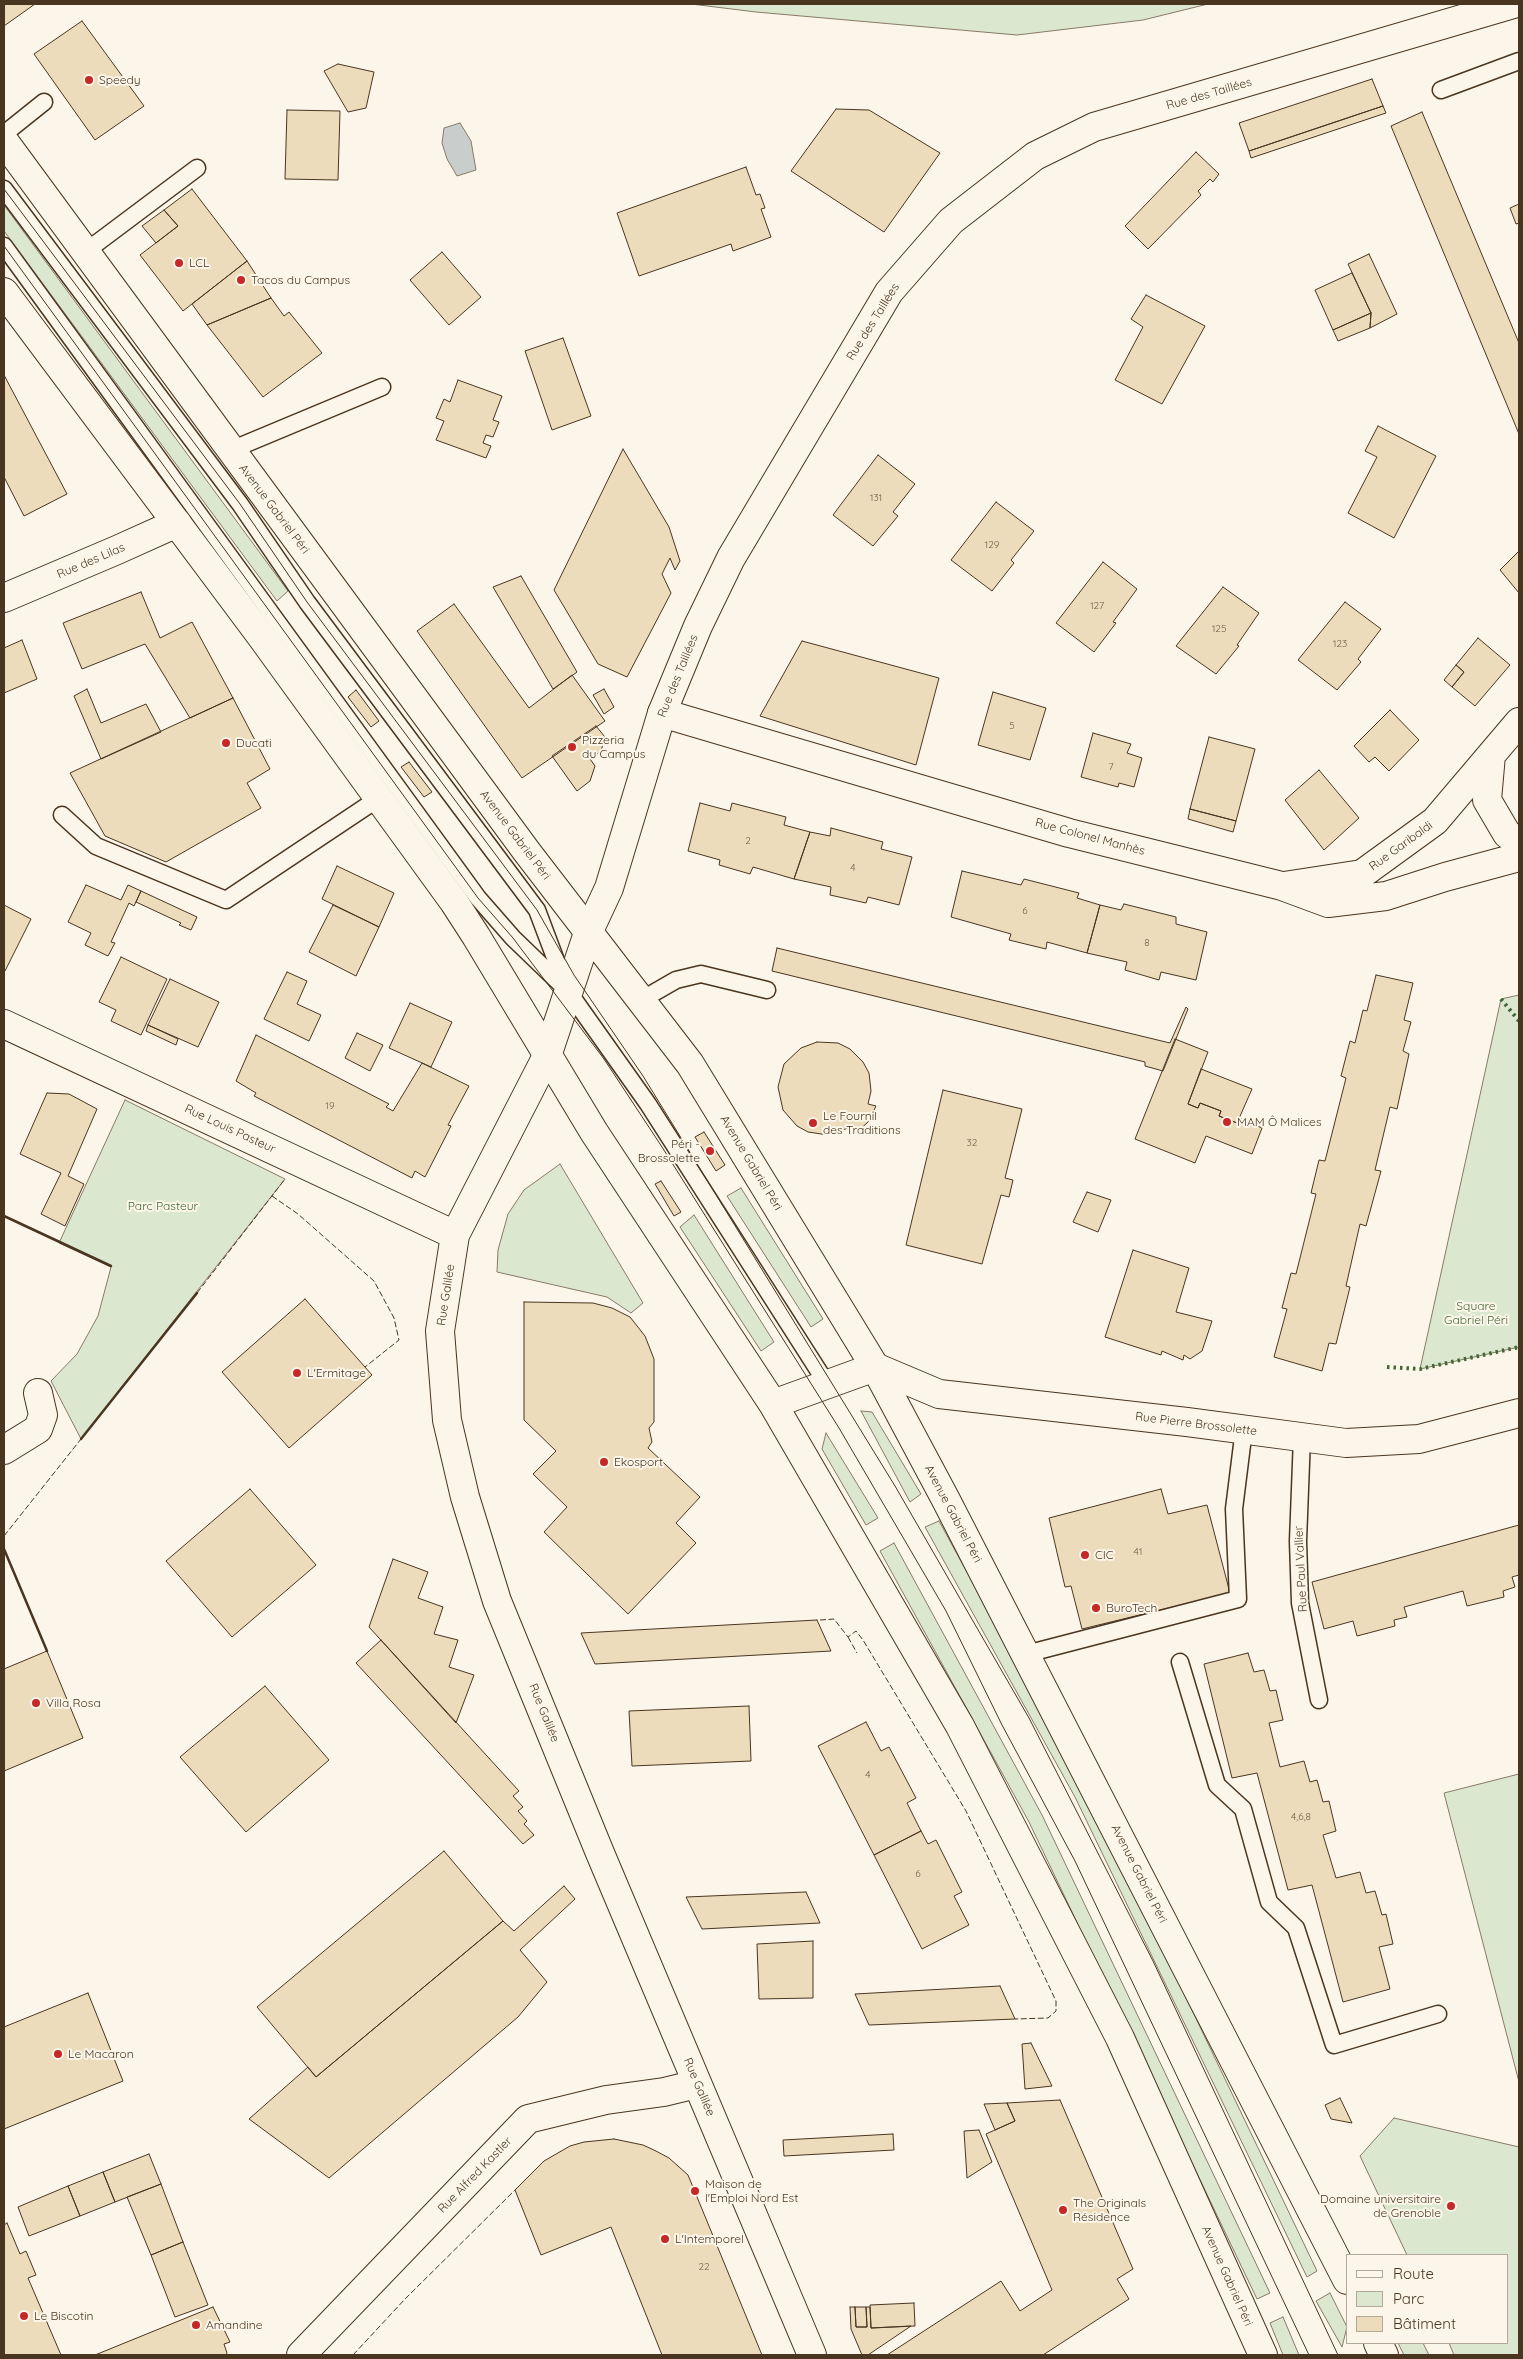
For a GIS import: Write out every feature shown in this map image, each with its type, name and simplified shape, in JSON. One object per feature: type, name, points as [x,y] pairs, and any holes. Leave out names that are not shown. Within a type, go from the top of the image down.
[{"type":"street","name":"Rue des Taillées","points":[[568,991],[588,932],[608,888],[662,713],[698,626],[741,542],[889,292],[951,221],[1035,156],[1094,127],[1513,4]]},
{"type":"street","name":"Avenue Gabriel Péri","points":[[4,141],[588,932],[642,999],[690,1064],[875,1367],[1026,1654],[1346,2278]]},
{"type":"street","name":"Avenue Gabriel Péri","points":[[4,292],[379,798],[472,929],[547,1056],[605,1148],[774,1404],[960,1726],[1120,2038],[1263,2355]]},
{"type":"street","name":"Rue des Lilas","points":[[4,598],[176,523]]},
{"type":"street","name":"Rue Colonel Manhès","points":[[662,713],[1069,833],[1282,886],[1328,903],[1386,896],[1432,880],[1519,857]]},
{"type":"street","name":"Rue Garibaldi","points":[[1282,886],[1362,874],[1435,821],[1519,722]]},
{"type":"street","points":[[1490,755],[1487,800],[1507,834],[1519,842]]},
{"type":"street","name":"Rue Galilée","points":[[568,991],[547,1056],[456,1235],[440,1331],[447,1420],[465,1497],[497,1601],[697,2084],[812,2355]]},
{"type":"street","name":"Rue Louis Pasteur","points":[[4,1024],[456,1235]]},
{"type":"street","points":[[774,1404],[875,1367]]},
{"type":"street","name":"Rue Pierre Brossolette","points":[[875,1367],[939,1394],[1346,1443],[1419,1439],[1519,1413]]},
{"type":"street","points":[[4,1450],[38,1429],[40,1404]]},
{"type":"street","name":"Rue Alfred Kastler","points":[[301,2355],[528,2119],[606,2100],[664,2092],[697,2084]]},
{"type":"lane","points":[[1441,90],[1519,61]]},
{"type":"lane","points":[[4,134],[44,102]]},
{"type":"lane","points":[[85,252],[196,168]]},
{"type":"lane","name":"Avenue Gabriel Péri","points":[[4,189],[240,504],[306,602],[536,910],[568,991]]},
{"type":"lane","name":"Avenue Gabriel Péri","points":[[4,246],[478,898],[513,938],[568,991],[648,1104],[827,1384]]},
{"type":"lane","points":[[231,450],[382,386]]},
{"type":"lane","points":[[62,814],[96,846],[226,900],[379,798]]},
{"type":"lane","points":[[642,999],[676,980],[701,974],[767,990]]},
{"type":"lane","points":[[1026,1654],[1238,1599],[1234,1509],[1244,1430]]},
{"type":"lane","name":"Rue Paul Vallier","points":[[1302,1437],[1298,1541],[1300,1603],[1319,1700]]},
{"type":"lane","points":[[1180,1662],[1217,1785],[1243,1809],[1269,1902],[1296,1928],[1334,2045],[1438,2014]]},
{"type":"green space","points":[[691,4],[1208,4],[1143,20],[1017,35],[756,12]]},
{"type":"green space","points":[[4,205],[288,591],[277,601],[4,231]]},
{"type":"green space","name":"Square Gabriel Péri","points":[[1519,995],[1519,1347],[1420,1369],[1501,999]]},
{"type":"green space","name":"Parc Pasteur","points":[[125,1100],[285,1179],[81,1439],[51,1381],[77,1354],[98,1316],[111,1267],[59,1243]]},
{"type":"green space","points":[[560,1164],[643,1303],[631,1313],[607,1297],[497,1272],[498,1250],[508,1214],[524,1190]]},
{"type":"green space","points":[[741,1188],[823,1319],[811,1327],[727,1196]]},
{"type":"green space","points":[[694,1215],[774,1342],[761,1351],[680,1227]]},
{"type":"green space","points":[[861,1411],[872,1412],[921,1494],[910,1502]]},
{"type":"green space","points":[[826,1433],[878,1518],[866,1525],[822,1449]]},
{"type":"green space","points":[[939,1521],[1087,1791],[1317,2271],[1307,2277],[1075,1797],[925,1527]]},
{"type":"green space","points":[[894,1543],[1042,1815],[1270,2293],[1257,2299],[1029,1822],[880,1551]]},
{"type":"green space","points":[[1519,1774],[1519,2082],[1444,1793]]},
{"type":"green space","name":"Domaine universitaire de Grenoble","points":[[1394,2118],[1519,2147],[1519,2355],[1454,2355],[1449,2344],[1508,2344],[1508,2254],[1407,2254],[1360,2156]]},
{"type":"green space","points":[[1330,2293],[1346,2325],[1342,2347],[1316,2301]]},
{"type":"green space","points":[[1283,2317],[1299,2355],[1283,2355],[1270,2323]]},
{"type":"green space","points":[[1398,2344],[1424,2344],[1429,2355],[1404,2355]]},
{"type":"shaded area","points":[[460,123],[471,141],[476,170],[457,176],[447,159],[442,143],[444,128]]},
{"type":"building","points":[[4,4],[35,4],[4,26]]},
{"type":"building","name":"Speedy","points":[[82,21],[144,106],[95,140],[34,54]]},
{"type":"building","points":[[338,64],[374,72],[366,108],[348,112],[324,71]]},
{"type":"building","points":[[1372,79],[1383,106],[1249,151],[1239,123]]},
{"type":"building","points":[[1383,106],[1386,113],[1251,158],[1249,151]]},
{"type":"building","points":[[836,109],[869,110],[940,153],[884,232],[791,171]]},
{"type":"building","points":[[287,110],[340,111],[338,180],[285,179]]},
{"type":"building","points":[[1422,112],[1519,343],[1519,434],[1391,126]]},
{"type":"building","points":[[1196,152],[1219,174],[1213,182],[1210,179],[1198,191],[1201,195],[1148,249],[1125,226]]},
{"type":"building","points":[[746,167],[756,195],[760,194],[765,208],[761,209],[771,237],[733,251],[731,244],[639,276],[617,213]]},
{"type":"building","points":[[192,189],[247,261],[183,311],[140,255],[178,226],[164,210]]},
{"type":"building","points":[[1519,204],[1519,223],[1516,224],[1510,208]]},
{"type":"building","points":[[164,210],[178,226],[156,243],[142,226]]},
{"type":"building","points":[[442,252],[481,297],[449,325],[410,280]]},
{"type":"building","points":[[1369,254],[1397,314],[1370,328],[1371,313],[1348,264]]},
{"type":"building","name":"Tacos du Campus","points":[[247,261],[271,298],[207,325],[192,304]]},
{"type":"building","points":[[1352,273],[1371,313],[1333,330],[1315,290]]},
{"type":"building","points":[[1146,295],[1205,326],[1162,404],[1115,380],[1143,327],[1131,319]]},
{"type":"building","points":[[271,298],[284,316],[289,312],[322,353],[263,397],[207,325]]},
{"type":"building","points":[[1371,313],[1370,328],[1338,341],[1333,330]]},
{"type":"building","points":[[563,338],[591,416],[552,430],[525,351]]},
{"type":"building","points":[[4,375],[67,494],[24,516],[4,477]]},
{"type":"building","points":[[458,380],[502,396],[493,420],[499,422],[493,437],[486,435],[483,443],[491,446],[486,458],[436,440],[444,421],[436,418],[444,399],[450,402]]},
{"type":"building","points":[[1378,426],[1436,456],[1394,538],[1348,513],[1377,457],[1365,451]]},
{"type":"building","points":[[623,449],[669,527],[680,561],[675,570],[670,558],[662,574],[671,593],[627,677],[598,664],[554,590]]},
{"type":"building","points":[[878,455],[915,484],[893,512],[898,516],[873,546],[833,515]]},
{"type":"building","points":[[996,502],[1034,531],[1011,560],[1014,563],[992,591],[951,560]]},
{"type":"building","points":[[1519,551],[1519,593],[1500,570]]},
{"type":"building","points":[[1103,562],[1137,589],[1113,622],[1116,623],[1094,652],[1056,623]]},
{"type":"building","points":[[521,576],[577,672],[553,689],[493,587]]},
{"type":"building","points":[[1223,587],[1259,613],[1237,645],[1239,646],[1216,674],[1176,646]]},
{"type":"building","points":[[141,592],[160,638],[192,622],[233,698],[190,718],[145,644],[82,669],[63,623]]},
{"type":"building","points":[[1345,602],[1381,629],[1358,659],[1361,662],[1337,690],[1298,660]]},
{"type":"building","points":[[454,604],[529,708],[572,675],[605,721],[522,778],[417,631]]},
{"type":"building","points":[[1478,638],[1510,665],[1475,706],[1452,687],[1464,672],[1456,665]]},
{"type":"building","points":[[22,640],[37,679],[4,693],[4,648]]},
{"type":"building","points":[[802,641],[939,678],[916,765],[760,716]]},
{"type":"building","points":[[1456,665],[1464,672],[1452,687],[1444,680]]},
{"type":"building","points":[[87,689],[101,723],[146,704],[161,732],[101,759],[74,696]]},
{"type":"building","points":[[604,689],[614,707],[604,714],[593,695]]},
{"type":"building","points":[[356,690],[379,721],[371,727],[348,697]]},
{"type":"building","points":[[993,692],[1046,708],[1030,760],[978,745]]},
{"type":"building","points":[[233,698],[270,769],[247,783],[261,808],[166,862],[105,836],[70,773]]},
{"type":"building","points":[[1390,710],[1419,740],[1389,771],[1375,757],[1369,762],[1354,746]]},
{"type":"building","points":[[596,726],[605,737],[601,751],[590,759],[595,766],[590,781],[577,791],[552,756]]},
{"type":"building","points":[[1093,733],[1131,744],[1127,753],[1142,758],[1134,787],[1119,783],[1118,787],[1081,777]]},
{"type":"building","points":[[1209,737],[1255,749],[1236,821],[1190,809]]},
{"type":"building","points":[[409,762],[432,792],[424,797],[401,767]]},
{"type":"building","points":[[1319,770],[1359,818],[1324,850],[1285,800]]},
{"type":"building","points":[[700,803],[730,811],[732,803],[786,817],[784,825],[810,832],[794,879],[753,867],[750,874],[719,865],[720,860],[688,851]]},
{"type":"building","points":[[1190,809],[1236,821],[1233,832],[1188,819]]},
{"type":"building","points":[[831,828],[883,842],[881,849],[912,857],[899,905],[868,897],[866,903],[830,895],[831,887],[794,879],[810,832],[830,836]]},
{"type":"building","points":[[337,866],[394,893],[379,927],[322,899]]},
{"type":"building","points":[[962,871],[1021,885],[1024,879],[1079,893],[1077,898],[1100,905],[1087,953],[1047,942],[1046,949],[1009,940],[1011,934],[951,917]]},
{"type":"building","points":[[86,885],[121,900],[128,885],[141,891],[134,906],[129,903],[111,942],[115,943],[108,956],[85,945],[91,933],[68,922]]},
{"type":"building","points":[[141,891],[197,917],[191,930],[179,925],[181,923],[136,902]]},
{"type":"building","points":[[1124,904],[1176,917],[1176,924],[1207,932],[1196,980],[1161,972],[1159,980],[1125,970],[1127,962],[1087,953],[1100,905],[1121,910]]},
{"type":"building","points":[[4,905],[31,919],[5,971],[4,970]]},
{"type":"building","points":[[333,905],[379,927],[356,976],[309,952]]},
{"type":"building","points":[[777,948],[1170,1043],[1186,1007],[1188,1009],[1163,1071],[1145,1066],[1145,1062],[772,971]]},
{"type":"building","points":[[121,957],[167,979],[141,1035],[111,1021],[116,1010],[99,1002]]},
{"type":"building","points":[[287,972],[307,981],[297,1004],[321,1015],[309,1041],[264,1019]]},
{"type":"building","points":[[1376,975],[1413,983],[1404,1020],[1411,1022],[1403,1051],[1409,1054],[1397,1109],[1390,1107],[1375,1170],[1381,1171],[1366,1226],[1360,1224],[1346,1286],[1350,1287],[1336,1344],[1329,1343],[1322,1371],[1274,1357],[1287,1309],[1282,1308],[1291,1273],[1296,1274],[1316,1194],[1311,1193],[1319,1160],[1325,1161],[1346,1078],[1341,1076],[1350,1041],[1355,1043],[1363,1010],[1367,1011]]},
{"type":"building","points":[[170,979],[219,1002],[198,1047],[148,1025]]},
{"type":"building","points":[[410,1003],[452,1022],[431,1067],[389,1048]]},
{"type":"building","points":[[148,1025],[178,1039],[176,1045],[146,1031]]},
{"type":"building","points":[[357,1033],[383,1045],[370,1071],[345,1058]]},
{"type":"building","points":[[256,1035],[389,1104],[386,1107],[393,1111],[422,1063],[469,1086],[448,1125],[451,1126],[425,1177],[415,1171],[412,1178],[254,1096],[256,1093],[236,1081]]},
{"type":"building","points":[[1175,1039],[1208,1052],[1188,1104],[1198,1108],[1200,1103],[1221,1111],[1219,1116],[1237,1123],[1239,1118],[1262,1128],[1252,1154],[1206,1136],[1195,1163],[1135,1139]]},
{"type":"building","points":[[817,1042],[838,1043],[850,1049],[863,1062],[869,1073],[871,1091],[868,1104],[876,1106],[868,1122],[854,1135],[848,1128],[828,1135],[808,1132],[797,1126],[783,1110],[778,1087],[784,1064],[801,1048]]},
{"type":"building","points":[[1201,1069],[1252,1089],[1237,1123],[1219,1116],[1221,1111],[1200,1103],[1198,1108],[1188,1104]]},
{"type":"building","points":[[943,1090],[1022,1109],[1005,1178],[1013,1180],[1009,1197],[1001,1195],[982,1264],[906,1245]]},
{"type":"building","points":[[47,1093],[69,1094],[97,1109],[68,1176],[84,1184],[65,1226],[41,1214],[61,1173],[20,1154]]},
{"type":"building","name":"Péri - Brossolette","points":[[704,1132],[725,1165],[716,1171],[695,1137]]},
{"type":"building","name":"Péri - Brossolette","points":[[661,1181],[681,1212],[674,1216],[655,1184]]},
{"type":"building","points":[[1087,1192],[1111,1200],[1098,1232],[1073,1222]]},
{"type":"building","points":[[1133,1250],[1189,1268],[1176,1312],[1212,1321],[1202,1351],[1190,1359],[1184,1355],[1183,1360],[1162,1351],[1161,1355],[1105,1337]]},
{"type":"building","name":"L'Ermitage","points":[[305,1299],[372,1375],[289,1448],[222,1372]]},
{"type":"building","name":"Ekosport","points":[[524,1302],[593,1303],[612,1308],[630,1317],[645,1336],[654,1359],[654,1422],[649,1428],[652,1442],[648,1448],[700,1497],[676,1523],[696,1543],[628,1614],[544,1532],[567,1507],[533,1474],[556,1451],[524,1420]]},
{"type":"building","points":[[250,1489],[316,1565],[232,1637],[166,1561]]},
{"type":"building","points":[[1161,1489],[1168,1514],[1207,1505],[1230,1593],[1082,1629],[1071,1586],[1065,1587],[1049,1518]]},
{"type":"building","points":[[1519,1525],[1519,1575],[1512,1577],[1515,1587],[1503,1591],[1504,1597],[1467,1606],[1463,1591],[1404,1607],[1407,1617],[1394,1620],[1395,1626],[1357,1636],[1353,1621],[1324,1629],[1312,1582]]},
{"type":"building","points":[[393,1559],[428,1572],[418,1598],[443,1607],[434,1634],[458,1640],[449,1667],[474,1675],[456,1723],[369,1627]]},
{"type":"building","points":[[817,1620],[831,1651],[595,1664],[581,1633]]},
{"type":"building","points":[[381,1640],[519,1791],[513,1796],[523,1807],[518,1811],[527,1821],[524,1824],[534,1835],[523,1844],[356,1663]]},
{"type":"building","name":"Villa Rosa","points":[[47,1651],[83,1738],[4,1771],[4,1669]]},
{"type":"building","points":[[1248,1653],[1254,1672],[1264,1670],[1270,1691],[1276,1690],[1283,1720],[1269,1723],[1280,1767],[1304,1761],[1310,1782],[1317,1780],[1323,1802],[1329,1801],[1336,1831],[1323,1835],[1336,1878],[1360,1872],[1366,1893],[1375,1891],[1382,1915],[1386,1914],[1393,1944],[1379,1947],[1390,1989],[1343,2002],[1312,1885],[1288,1890],[1257,1773],[1232,1778],[1204,1664]]},
{"type":"building","points":[[265,1686],[329,1760],[246,1832],[180,1757]]},
{"type":"building","points":[[749,1706],[751,1761],[632,1766],[629,1711]]},
{"type":"building","points":[[866,1722],[881,1751],[889,1747],[916,1798],[907,1803],[921,1831],[874,1855],[818,1746]]},
{"type":"building","points":[[921,1831],[928,1844],[936,1840],[962,1892],[954,1896],[969,1925],[922,1949],[874,1855]]},
{"type":"building","points":[[444,1851],[503,1921],[316,2077],[257,2007]]},
{"type":"building","points":[[564,1886],[575,1899],[520,1950],[547,1982],[518,2017],[329,2178],[249,2119],[308,2067],[316,2077],[503,1921],[514,1931]]},
{"type":"building","points":[[806,1892],[820,1923],[702,1929],[686,1897]]},
{"type":"building","points":[[813,1941],[813,1998],[759,1999],[757,1944]]},
{"type":"building","points":[[1000,1986],[1015,2019],[869,2025],[855,1994]]},
{"type":"building","name":"Le Macaron","points":[[88,1993],[123,2081],[4,2129],[4,2027]]},
{"type":"building","points":[[1031,2043],[1052,2086],[1025,2089],[1022,2044]]},
{"type":"building","points":[[1340,2098],[1352,2123],[1331,2119],[1325,2105]]},
{"type":"building","name":"The Originals Résidence","points":[[1060,2100],[1133,2269],[1117,2279],[1129,2299],[1043,2355],[887,2355],[1001,2281],[1020,2311],[1052,2290],[986,2134],[1015,2121],[1007,2103]]},
{"type":"building","points":[[1007,2103],[1015,2121],[995,2130],[984,2104]]},
{"type":"building","points":[[979,2130],[992,2162],[967,2178],[964,2131]]},
{"type":"building","points":[[893,2134],[894,2150],[784,2156],[783,2140]]},
{"type":"building","name":"L'Intemporel","points":[[614,2139],[643,2145],[656,2151],[669,2158],[688,2175],[762,2355],[662,2355],[611,2227],[541,2255],[515,2190],[544,2161],[570,2146],[584,2142]]},
{"type":"building","points":[[149,2154],[161,2184],[115,2202],[103,2172]]},
{"type":"building","points":[[103,2172],[115,2202],[80,2216],[68,2186]]},
{"type":"building","points":[[161,2184],[183,2242],[151,2255],[127,2197]]},
{"type":"building","points":[[68,2186],[80,2216],[29,2236],[18,2207]]},
{"type":"building","name":"Le Biscotin","points":[[7,2223],[20,2254],[26,2251],[36,2275],[28,2278],[61,2355],[4,2355],[4,2225]]},
{"type":"building","points":[[183,2242],[208,2305],[175,2317],[151,2255]]},
{"type":"building","points":[[914,2303],[915,2326],[871,2328],[870,2305]]},
{"type":"building","name":"Amandine","points":[[213,2307],[230,2342],[224,2344],[226,2355],[95,2355]]},
{"type":"building","points":[[850,2307],[855,2307],[856,2327],[867,2327],[866,2307],[870,2307],[871,2328],[911,2326],[868,2355],[862,2355],[851,2329]]},
{"type":"building","points":[[855,2307],[866,2307],[867,2327],[856,2327]]},
{"type":"tram line","points":[[4,189],[240,504],[307,602],[537,910],[574,975],[643,1076],[895,1486],[1029,1718],[1153,1961],[1338,2355]]},
{"type":"tram line","points":[[4,246],[478,898],[513,938],[604,1059],[662,1147],[839,1428],[946,1611],[1002,1725],[1075,1861],[1309,2355]]},
{"type":"hedge","points":[[1501,999],[1519,1021]]},
{"type":"hedge","points":[[1387,1367],[1420,1369],[1519,1347]]},
{"type":"fence","points":[[197,1293],[285,1179]]},
{"type":"fence","points":[[272,1196],[298,1214],[374,1281],[394,1318],[399,1340],[365,1367]]},
{"type":"fence","points":[[4,1536],[81,1439]]},
{"type":"fence","points":[[820,1620],[834,1619],[848,1637],[856,1631],[863,1640],[966,1811],[1056,2001],[1056,2011],[1048,2018],[1015,2019]]},
{"type":"fence","points":[[848,1637],[857,1653]]},
{"type":"fence","points":[[353,2355],[405,2299],[515,2190]]},
{"type":"wall","points":[[4,1216],[111,1266]]},
{"type":"wall","points":[[81,1439],[197,1293]]},
{"type":"wall","points":[[4,1549],[47,1651]]},
{"type":"place","name":"Speedy","points":[[89,80]]},
{"type":"place","name":"LCL","points":[[179,263]]},
{"type":"place","name":"Tacos du Campus","points":[[241,280]]},
{"type":"place","name":"Ducati","points":[[226,743]]},
{"type":"place","name":"Pizzeria du Campus","points":[[572,747]]},
{"type":"place","name":"MAM Ô Malices","points":[[1227,1122]]},
{"type":"place","name":"Le Fournil des Traditions","points":[[813,1123]]},
{"type":"place","name":"Péri - Brossolette","points":[[710,1151]]},
{"type":"place","name":"L'Ermitage","points":[[297,1373]]},
{"type":"place","name":"Ekosport","points":[[604,1462]]},
{"type":"place","name":"CIC","points":[[1085,1555]]},
{"type":"place","name":"BuroTech","points":[[1096,1608]]},
{"type":"place","name":"Villa Rosa","points":[[36,1703]]},
{"type":"place","name":"Le Macaron","points":[[58,2054]]},
{"type":"place","name":"Maison de l'Emploi Nord Est","points":[[695,2191]]},
{"type":"place","name":"Domaine universitaire de Grenoble","points":[[1451,2206]]},
{"type":"place","name":"The Originals Résidence","points":[[1063,2210]]},
{"type":"place","name":"L'Intemporel","points":[[665,2239]]},
{"type":"place","name":"Le Biscotin","points":[[24,2316]]},
{"type":"place","name":"Amandine","points":[[196,2325]]}]
